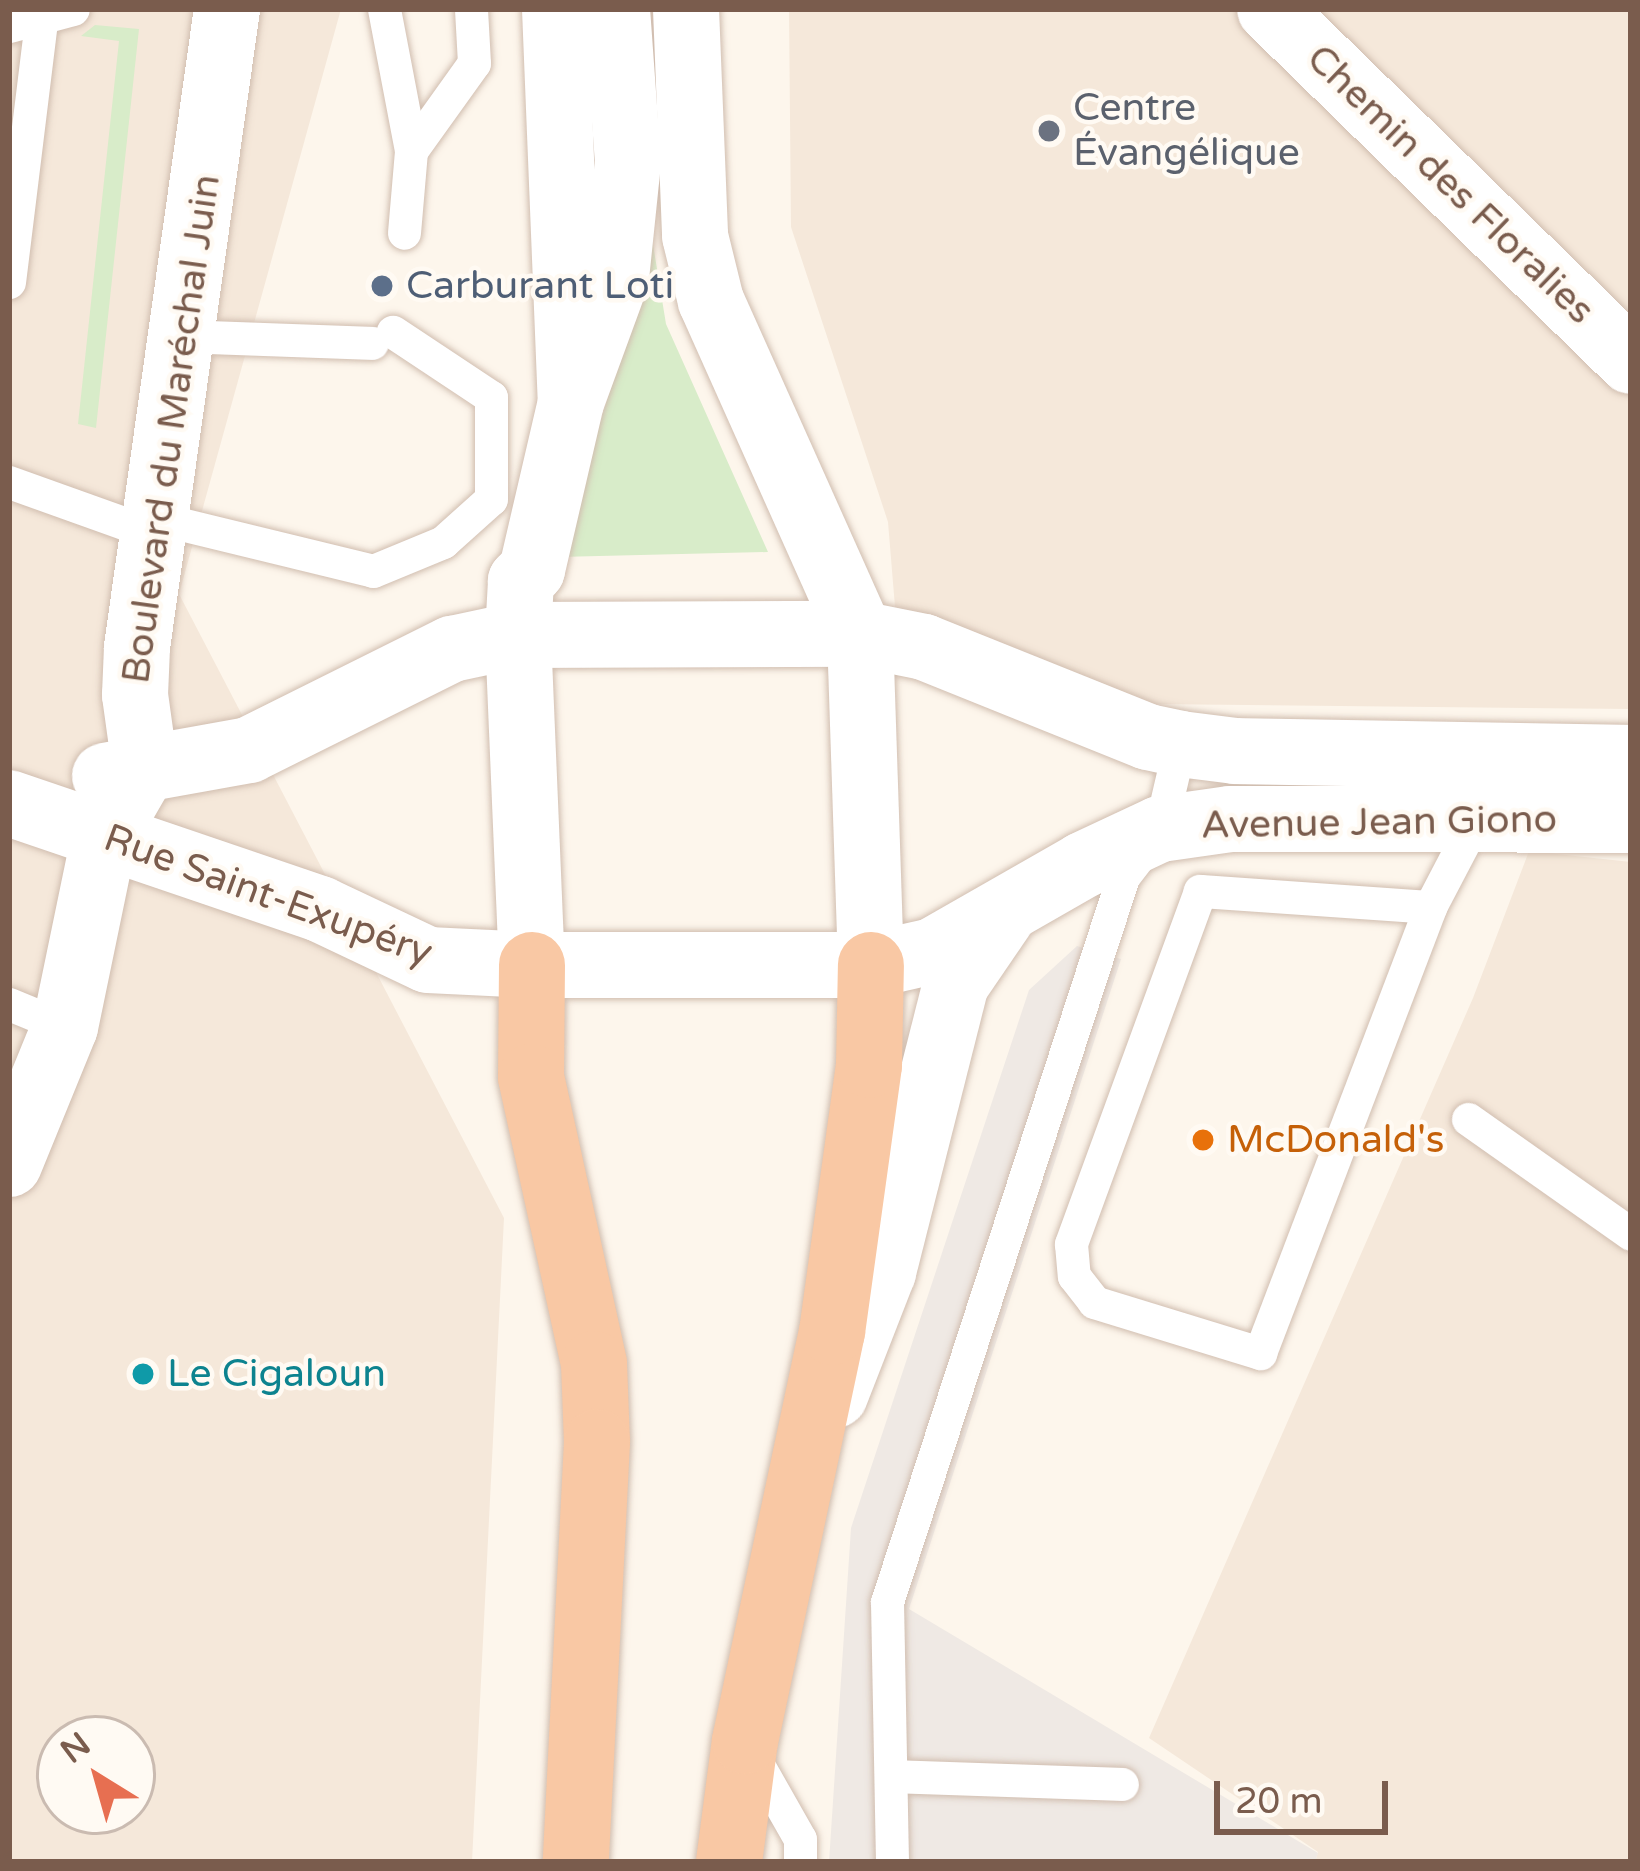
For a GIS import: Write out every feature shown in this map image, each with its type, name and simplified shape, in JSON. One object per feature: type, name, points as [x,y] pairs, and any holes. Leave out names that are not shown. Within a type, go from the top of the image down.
[{"type":"highway","points":[[532,965],[531,1077],[594,1364],[597,1442],[576,1862]]},
{"type":"highway","points":[[729,1862],[745,1742],[832,1332],[869,1065],[872,965]]},
{"type":"main road","name":"Boulevard du Maréchal Juin","points":[[145,767],[135,695],[227,9]]},
{"type":"main road","points":[[556,9],[571,402]]},
{"type":"main road","points":[[532,965],[518,635],[521,581],[532,570],[535,537],[571,402],[616,280],[628,162],[617,9]]},
{"type":"main road","points":[[686,9],[695,236],[711,301],[860,634],[872,965]]},
{"type":"main road","name":"Chemin des Floralies","points":[[1270,9],[1631,361]]},
{"type":"main road","name":"Rue Saint-Exupéry","points":[[9,800],[145,767],[249,750],[452,649],[518,635],[860,634]]},
{"type":"main road","name":"Avenue Jean Giono","points":[[860,634],[924,647],[1148,737],[1479,786],[1631,820]]},
{"type":"main road","name":"Avenue Jean Giono","points":[[872,965],[933,951],[1004,916],[1083,865],[1160,829],[1479,786],[1631,758]]},
{"type":"main road","points":[[9,1164],[37,1016],[104,838],[145,767]]},
{"type":"main road","name":"Rue Saint-Exupéry","points":[[9,800],[104,838],[320,909],[428,959],[532,965],[872,965]]},
{"type":"main road","points":[[800,1472],[884,1272],[956,984],[1004,916]]},
{"type":"lane","points":[[384,9],[411,151],[404,233]]},
{"type":"lane","points":[[411,151],[474,63],[471,9]]},
{"type":"lane","points":[[9,26],[58,12],[9,282]]},
{"type":"lane","points":[[9,482],[155,526],[374,572],[443,542],[491,499],[491,397],[382,338],[183,336]]},
{"type":"lane","points":[[892,1862],[887,1602],[1123,877],[1160,829],[1180,743]]},
{"type":"lane","points":[[1430,907],[1200,891],[1071,1244],[1074,1276],[1094,1302],[1261,1353],[1479,786]]},
{"type":"lane","points":[[1468,1119],[1631,1234]]},
{"type":"lane","points":[[745,1742],[800,1839],[800,1862]]},
{"type":"lane","points":[[892,1776],[1122,1784]]},
{"type":"shaded area","points":[[9,9],[341,9],[179,594],[504,1218],[472,1862],[9,1862]]},
{"type":"shaded area","points":[[789,9],[1631,9],[1631,709],[1150,704],[895,607],[888,522],[791,227]]},
{"type":"shaded area","points":[[1529,851],[1631,862],[1631,1862],[1315,1862],[1318,1852],[1149,1738],[1473,998]]},
{"type":"shaded area","points":[[1077,946],[1121,959],[909,1609],[1318,1853],[1315,1862],[829,1862],[851,1528],[1029,990]]},
{"type":"green space","points":[[95,25],[139,29],[96,428],[78,424],[119,41],[81,36]]},
{"type":"green space","points":[[650,226],[666,324],[768,552],[558,557],[642,288]]},
{"type":"place","name":"Centre Évangélique","points":[[1049,131]]},
{"type":"place","name":"Carburant Loti","points":[[382,286]]},
{"type":"place","name":"McDonald's","points":[[1203,1140]]},
{"type":"place","name":"Le Cigaloun","points":[[143,1374]]}]
